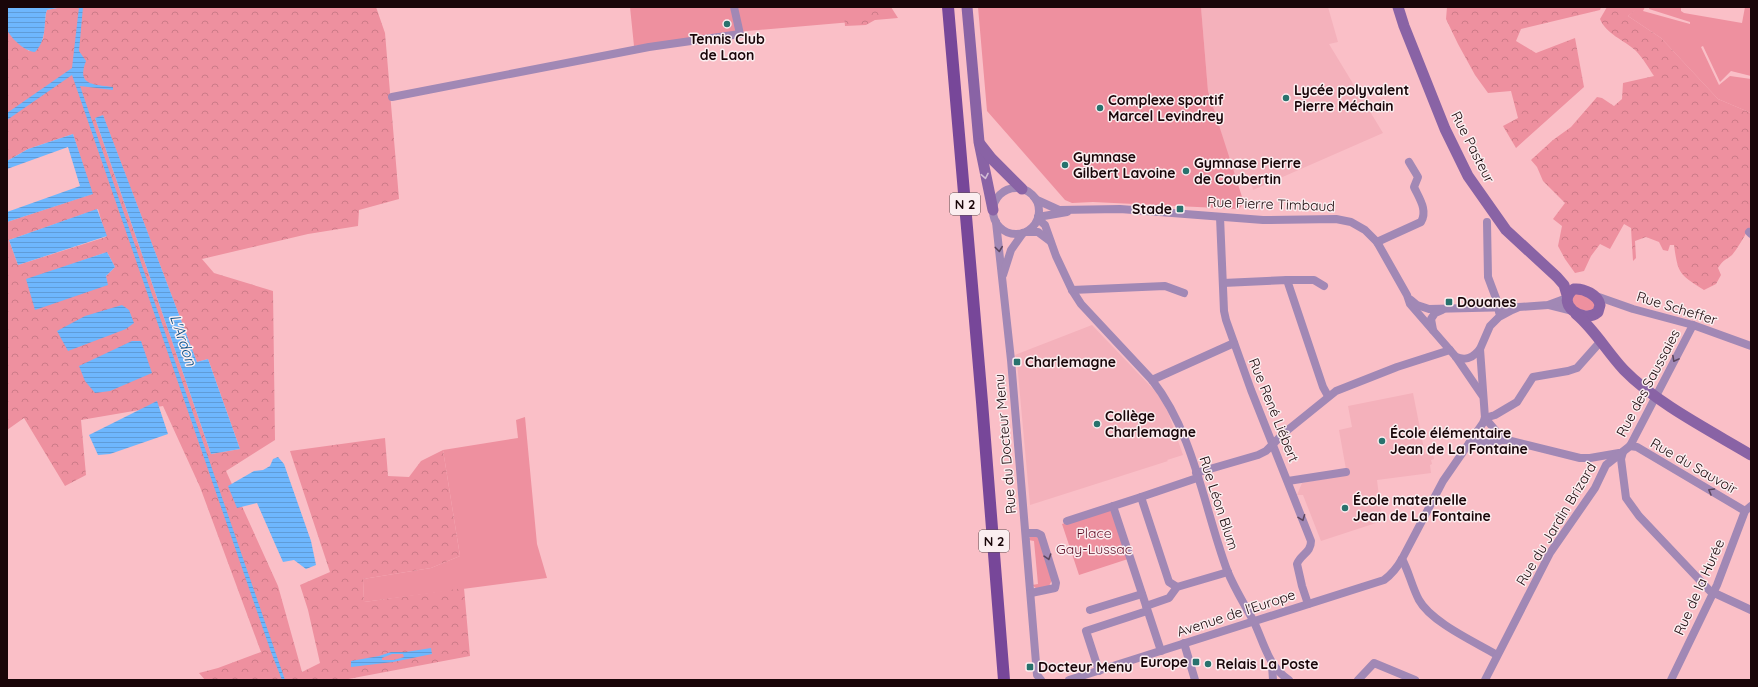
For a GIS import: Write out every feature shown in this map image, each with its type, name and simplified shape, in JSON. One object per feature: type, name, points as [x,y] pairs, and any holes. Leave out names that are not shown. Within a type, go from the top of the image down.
[{"type":"main road","name":"N 2","points":[[948,7],[983,409],[1004,680]]},
{"type":"main road","points":[[967,7],[979,142],[993,210]]},
{"type":"main road","name":"Rue Pasteur","points":[[1398,7],[1404,26],[1445,129],[1468,176],[1506,230],[1557,277],[1564,285],[1567,296]]},
{"type":"main road","points":[[979,142],[991,158],[1022,189]]},
{"type":"main road","name":"Rue Pasteur","points":[[1557,277],[1579,289]]},
{"type":"main road","points":[[1601,341],[1598,331],[1598,312],[1600,305],[1596,296],[1579,289],[1574,289],[1567,296],[1568,306],[1601,341],[1624,370],[1655,396],[1751,455]]},
{"type":"main road","points":[[1575,312],[1587,317],[1598,312]]},
{"type":"street","points":[[392,97],[649,47],[740,34],[734,7]]},
{"type":"street","points":[[1377,242],[1421,222],[1424,216],[1425,211],[1414,187],[1418,177],[1409,162]]},
{"type":"street","points":[[1025,232],[1033,226],[1038,218],[1038,206],[1034,197],[1022,189],[1015,188],[1003,193],[998,198],[993,210],[996,222],[1004,231],[1011,234],[1038,232],[1050,241]]},
{"type":"street","name":"Rue Pierre Timbaud","points":[[1034,197],[1060,210],[1120,209],[1263,220],[1344,220],[1351,222],[1365,230],[1377,242],[1410,304],[1456,357],[1482,396]]},
{"type":"street","name":"Rue Pierre Timbaud","points":[[1038,218],[1058,215],[1071,210]]},
{"type":"street","name":"Rue Léon Blum","points":[[1050,241],[1048,227],[1052,220],[1058,215]]},
{"type":"street","name":"Rue René Liébert","points":[[1220,217],[1224,311],[1234,343],[1311,541],[1310,550],[1300,558],[1297,564],[1308,604]]},
{"type":"street","name":"Rue Léon Blum","points":[[1038,218],[1045,225],[1050,241],[1072,290],[1081,304],[1152,380],[1161,392],[1180,425],[1228,572],[1254,621],[1272,665],[1289,680]]},
{"type":"street","name":"Rue du Docteur Menu","points":[[996,222],[1026,533],[1037,675],[1041,680]]},
{"type":"street","points":[[1487,222],[1488,277],[1498,306],[1499,317]]},
{"type":"street","name":"Rue du Docteur Menu","points":[[1002,275],[1011,250],[1025,232]]},
{"type":"street","points":[[1287,280],[1323,387],[1328,396]]},
{"type":"street","points":[[1223,283],[1314,280],[1324,286]]},
{"type":"street","points":[[1072,290],[1164,286],[1184,293]]},
{"type":"street","name":"Rue Pierre Timbaud","points":[[1407,296],[1422,308],[1447,309],[1548,305]]},
{"type":"street","points":[[1548,305],[1567,296]]},
{"type":"street","name":"Rue Scheffer","points":[[1596,296],[1633,309],[1693,325],[1751,346]]},
{"type":"street","points":[[1548,305],[1575,312]]},
{"type":"street","points":[[1456,357],[1468,359],[1473,356],[1480,349],[1490,326],[1499,317],[1519,307]]},
{"type":"street","points":[[1433,330],[1431,322],[1433,316],[1438,312],[1447,309]]},
{"type":"street","name":"Rue des Saussaies","points":[[1623,452],[1630,446],[1693,325]]},
{"type":"street","points":[[1485,418],[1495,415],[1517,402],[1533,377],[1577,368],[1592,349],[1601,341]]},
{"type":"street","points":[[1152,380],[1234,343]]},
{"type":"street","points":[[1480,349],[1482,396],[1485,418],[1496,431],[1507,440]]},
{"type":"street","points":[[1067,521],[1141,497],[1258,455],[1266,451],[1284,433],[1328,396],[1343,387],[1397,367],[1450,350]]},
{"type":"street","name":"Avenue de l'Europe","points":[[1069,680],[1384,580],[1394,572],[1443,481],[1482,427],[1485,418]]},
{"type":"street","points":[[1469,444],[1507,440],[1580,458],[1590,458],[1623,452]]},
{"type":"street","name":"Rue du Sauvoir","points":[[1630,446],[1637,447],[1748,508]]},
{"type":"street","points":[[1623,452],[1620,459],[1626,498],[1639,516],[1710,591],[1751,610]]},
{"type":"street","name":"Rue du Jardin Brizard","points":[[1485,680],[1550,553],[1595,488],[1606,465],[1623,452]]},
{"type":"street","points":[[1288,481],[1346,472]]},
{"type":"street","points":[[1141,497],[1169,582],[1177,587]]},
{"type":"street","points":[[1113,506],[1161,651]]},
{"type":"street","name":"Rue de la Hurée","points":[[1671,680],[1714,593],[1748,508]]},
{"type":"street","points":[[1026,533],[1037,533],[1041,535],[1056,583],[1055,588],[1031,593]]},
{"type":"street","points":[[1402,559],[1415,593],[1427,611],[1438,620],[1497,655]]},
{"type":"street","points":[[1099,671],[1086,631],[1169,598],[1177,587],[1228,572]]},
{"type":"street","points":[[1090,610],[1142,594]]},
{"type":"street","points":[[1184,643],[1195,680]]},
{"type":"street","points":[[1358,680],[1374,663],[1415,680]]},
{"type":"street","points":[[1272,665],[1273,680]]},
{"type":"shaded area","name":"Lycée polyvalent Pierre Méchain","points":[[1201,7],[1328,7],[1338,42],[1329,44],[1383,133],[1253,190],[1250,177],[1236,181],[1208,91]]},
{"type":"shaded area","name":"Collège Charlemagne","points":[[1092,325],[1157,393],[1168,412],[1183,455],[1030,505],[1017,362],[1015,355]]},
{"type":"shaded area","name":"École élémentaire Jean de La Fontaine","points":[[1413,393],[1425,454],[1433,452],[1434,459],[1431,460],[1432,464],[1430,465],[1431,473],[1377,480],[1382,521],[1321,541],[1303,495],[1297,495],[1302,483],[1347,475],[1339,430],[1352,427],[1348,406]]},
{"type":"green space","points":[[62,7],[376,7],[385,33],[399,199],[359,210],[358,226],[308,234],[202,259],[214,273],[273,291],[275,440],[226,471],[278,586],[302,672],[320,663],[308,610],[300,585],[330,572],[290,451],[385,438],[388,476],[409,477],[421,461],[443,450],[460,556],[431,568],[363,579],[364,602],[464,588],[470,656],[343,680],[205,680],[199,673],[218,668],[261,652],[200,487],[163,406],[81,420],[86,475],[65,486],[24,418],[7,430],[7,222],[92,194],[73,134],[28,149],[7,161],[7,30],[17,42],[29,51],[43,39],[47,10]],"holes":[[[103,116],[197,362],[208,359],[240,449],[211,454],[95,118]],[[98,209],[106,237],[18,265],[9,240]],[[107,252],[115,267],[106,276],[107,285],[26,280]]]},
{"type":"green space","name":"Tennis Club de Laon","points":[[630,7],[891,7],[898,18],[747,31],[634,46]]},
{"type":"green space","points":[[867,7],[880,7],[882,16],[866,25],[845,26],[844,15],[859,15]]},
{"type":"green space","name":"Complexe sportif Marcel Levindrey","points":[[978,7],[1201,7],[1208,91],[1244,203],[1239,209],[1093,202],[1072,203],[1065,200],[987,111]]},
{"type":"green space","points":[[1447,7],[1601,7],[1600,10],[1521,29],[1516,41],[1536,53],[1575,38],[1584,87],[1516,148],[1503,126],[1518,118],[1511,91],[1488,93],[1475,75],[1446,19]]},
{"type":"green space","points":[[1607,7],[1636,7],[1637,9],[1628,16],[1661,38],[1718,99],[1751,113],[1751,231],[1746,233],[1730,257],[1718,268],[1721,275],[1716,284],[1704,290],[1689,280],[1681,272],[1677,262],[1674,245],[1670,245],[1668,251],[1663,250],[1659,242],[1646,237],[1635,241],[1636,258],[1633,261],[1631,228],[1624,224],[1610,249],[1600,244],[1591,256],[1584,271],[1575,273],[1558,246],[1562,226],[1553,219],[1565,203],[1543,181],[1537,167],[1531,160],[1553,140],[1571,127],[1597,97],[1602,98],[1614,106],[1622,99],[1623,83],[1654,76],[1643,59],[1631,46],[1606,29],[1600,19]]},
{"type":"green space","points":[[1636,7],[1645,7],[1643,11],[1690,24],[1690,22],[1649,9],[1650,7],[1681,7],[1681,11],[1684,13],[1742,23],[1745,7],[1751,7],[1751,76],[1731,71],[1720,82],[1703,46],[1701,47],[1719,85],[1730,76],[1751,79],[1751,113],[1718,99],[1661,38],[1628,16],[1636,9]]},
{"type":"green space","points":[[1575,292],[1595,299],[1595,311],[1576,310],[1569,297]]},
{"type":"green space","points":[[525,417],[537,544],[547,578],[364,602],[363,579],[431,568],[460,556],[443,450],[518,438],[516,420]]},
{"type":"green space","name":"Place Gay-Lussac","points":[[1110,508],[1128,559],[1079,575],[1062,524]]},
{"type":"green space","points":[[1034,534],[1040,538],[1053,578],[1049,586],[1037,589],[1032,585],[1038,584],[1034,541],[1028,540]]},
{"type":"water","points":[[7,7],[62,7],[47,10],[43,39],[39,48],[35,52],[19,44],[7,30]]},
{"type":"water","points":[[79,7],[83,7],[79,51],[86,61],[83,75],[85,79],[93,84],[113,87],[113,90],[80,86],[285,680],[282,680],[271,652],[72,75],[7,120],[7,113],[72,68]]},
{"type":"water","name":"L'Ardon","points":[[103,115],[197,362],[208,359],[240,449],[211,454],[95,118]]},
{"type":"water","points":[[73,134],[93,194],[7,222],[7,212],[80,186],[68,147],[7,169],[7,161],[28,149]]},
{"type":"water","points":[[97,209],[107,236],[18,265],[9,240]]},
{"type":"water","points":[[107,252],[115,267],[106,276],[108,285],[35,310],[26,279]]},
{"type":"water","points":[[122,305],[129,310],[134,323],[126,329],[68,351],[57,331],[85,316]]},
{"type":"water","points":[[132,341],[141,341],[152,373],[110,391],[95,393],[85,381],[79,366]]},
{"type":"water","points":[[157,401],[168,434],[110,454],[98,455],[89,435]]},
{"type":"water","points":[[278,457],[284,464],[311,541],[316,565],[306,569],[294,560],[283,562],[257,503],[237,508],[228,486],[254,471],[263,470],[270,466],[273,459]]},
{"type":"water","points":[[431,648],[432,654],[393,662],[351,667],[351,661],[379,656],[391,652],[406,652]],"holes":[[[392,654],[403,654],[404,657],[394,660],[382,660],[382,658]]]},
{"type":"place","name":"Tennis Club de Laon","points":[[727,24]]},
{"type":"place","name":"Lycée polyvalent Pierre Méchain","points":[[1286,98]]},
{"type":"place","name":"Complexe sportif Marcel Levindrey","points":[[1100,108]]},
{"type":"place","name":"Gymnase Gilbert Lavoine","points":[[1065,165]]},
{"type":"place","name":"Gymnase Pierre de Coubertin","points":[[1186,171]]},
{"type":"place","name":"Stade","points":[[1180,209]]},
{"type":"place","name":"Douanes","points":[[1449,302]]},
{"type":"place","name":"Charlemagne","points":[[1017,362]]},
{"type":"place","name":"Collège Charlemagne","points":[[1097,424]]},
{"type":"place","name":"École élémentaire Jean de La Fontaine","points":[[1382,441]]},
{"type":"place","name":"École maternelle Jean de La Fontaine","points":[[1345,508]]},
{"type":"place","name":"Europe","points":[[1196,662]]},
{"type":"place","name":"Relais La Poste","points":[[1208,664]]},
{"type":"place","name":"Docteur Menu","points":[[1030,667]]}]
